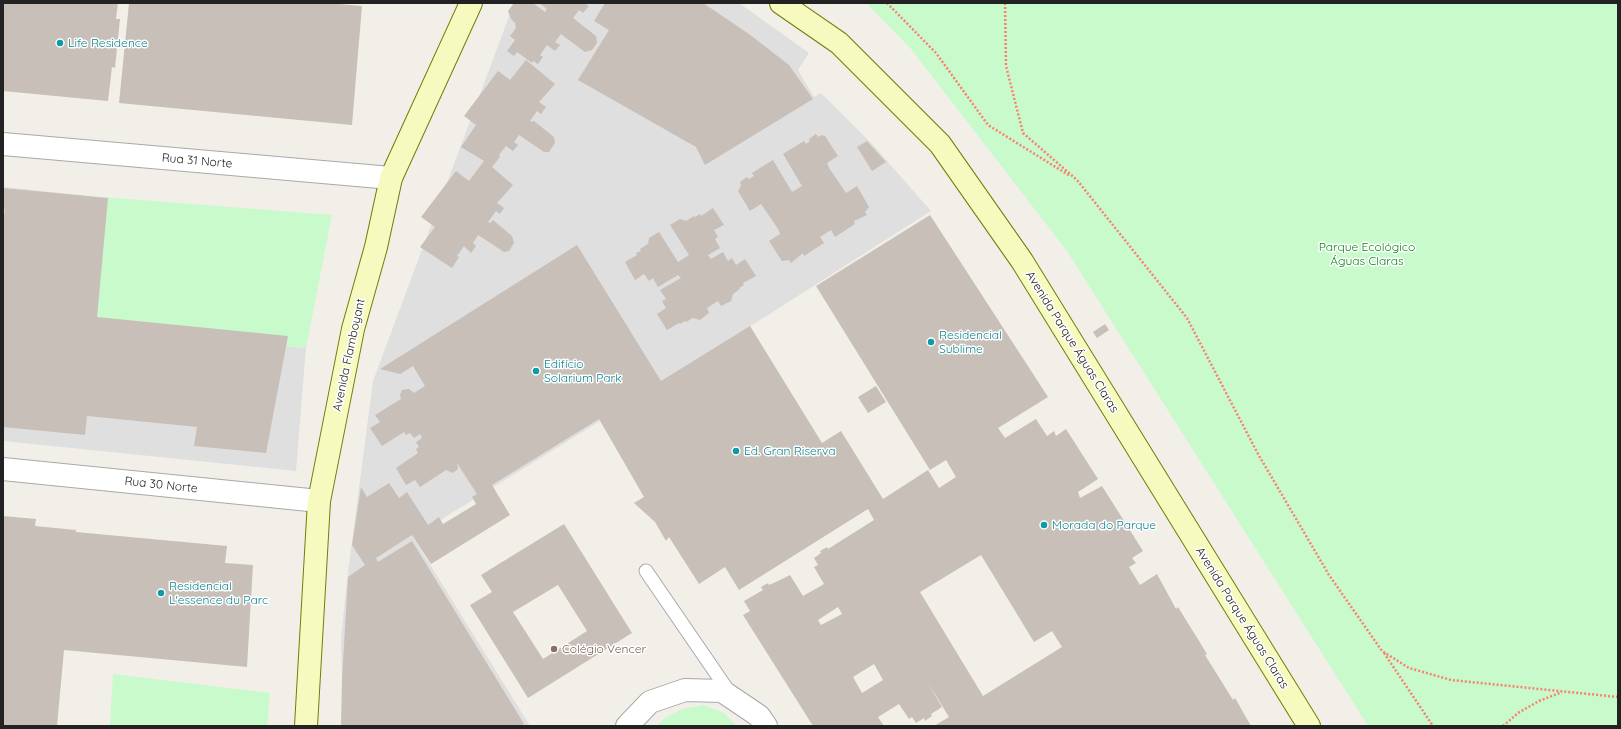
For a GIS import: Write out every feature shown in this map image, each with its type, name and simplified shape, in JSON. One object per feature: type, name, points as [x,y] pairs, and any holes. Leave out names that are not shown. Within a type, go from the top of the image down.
[{"type":"street","name":"Avenida Flamboyant","points":[[306,726],[319,502],[353,329],[376,247],[392,178],[471,3]]},
{"type":"street","name":"Avenida Parque Águas Claras","points":[[781,3],[839,43],[940,144],[1022,261],[1309,726]]},
{"type":"street","name":"Rua 31 Norte","points":[[3,144],[392,178]]},
{"type":"street","name":"Rua 30 Norte","points":[[3,469],[319,502]]},
{"type":"street","points":[[627,726],[650,702],[685,690],[722,691],[759,716],[766,726]]},
{"type":"lane","points":[[646,571],[734,700]]},
{"type":"path","points":[[887,3],[936,53],[988,125],[1077,180]]},
{"type":"path","points":[[1005,3],[1006,66],[1023,133],[1077,180],[1186,318],[1274,481],[1329,575],[1433,726]]},
{"type":"path","points":[[1382,651],[1408,668],[1451,680],[1618,697]]},
{"type":"path","points":[[1503,726],[1518,712],[1539,701],[1562,692]]},
{"type":"shaded area","points":[[514,3],[739,3],[809,53],[798,70],[814,97],[821,93],[874,146],[931,211],[660,384],[413,537],[530,726],[343,726],[341,639],[347,580],[373,381]]},
{"type":"shaded area","points":[[3,187],[90,196],[77,326],[306,348],[296,471],[3,441]]},
{"type":"green space","name":"Parque Ecológico Águas Claras","points":[[866,3],[1618,3],[1618,726],[1368,726],[1067,251],[911,49]]},
{"type":"green space","points":[[90,196],[332,215],[306,348],[77,326]]},
{"type":"green space","points":[[113,674],[270,693],[267,726],[110,726]]},
{"type":"green space","points":[[703,705],[724,713],[737,726],[656,726],[665,718],[682,709]]},
{"type":"building","name":"Life Residence","points":[[3,3],[118,3],[116,19],[120,19],[115,68],[112,67],[108,101],[3,91]]},
{"type":"building","points":[[129,3],[328,3],[362,6],[352,125],[119,103]]},
{"type":"building","points":[[514,3],[533,3],[545,12],[547,9],[539,3],[584,3],[589,6],[583,13],[579,10],[573,18],[596,36],[597,43],[592,50],[585,52],[561,34],[555,42],[560,45],[555,51],[547,45],[540,55],[543,57],[538,64],[533,61],[532,63],[517,52],[514,56],[507,51],[515,40],[510,36],[516,28],[515,23],[511,19],[508,11]]},
{"type":"building","points":[[605,3],[703,3],[749,34],[789,65],[813,99],[705,165],[696,147],[578,80],[609,30],[594,21]]},
{"type":"building","points":[[526,60],[555,84],[539,102],[546,107],[541,114],[537,111],[530,121],[534,121],[554,137],[555,143],[549,152],[544,152],[519,135],[514,142],[518,145],[513,151],[506,146],[492,167],[513,185],[497,203],[504,208],[500,214],[496,211],[488,222],[490,223],[493,220],[512,236],[514,243],[509,251],[504,252],[478,235],[473,243],[476,246],[471,253],[464,246],[457,256],[459,257],[452,268],[420,247],[435,227],[421,217],[456,171],[469,181],[484,161],[461,147],[476,125],[464,116],[498,71],[510,80]]},
{"type":"building","points":[[816,134],[818,137],[822,135],[825,136],[838,156],[827,163],[829,168],[846,193],[857,186],[869,207],[865,212],[867,215],[854,221],[855,224],[835,237],[831,230],[820,237],[824,243],[804,256],[803,253],[791,263],[789,260],[782,261],[769,241],[780,234],[778,229],[761,204],[750,211],[738,191],[741,185],[740,182],[747,177],[749,179],[754,176],[752,173],[773,160],[792,192],[802,186],[783,154],[804,141],[806,144],[810,141],[809,139]]},
{"type":"building","points":[[867,141],[886,162],[872,171],[857,147]]},
{"type":"building","points":[[3,188],[108,198],[97,317],[288,336],[266,453],[194,446],[197,427],[87,416],[85,435],[3,427],[3,222],[5,209],[3,209]]},
{"type":"building","points":[[713,208],[724,225],[714,230],[718,237],[715,239],[720,248],[708,255],[711,259],[723,252],[728,261],[732,258],[736,265],[745,259],[756,276],[743,283],[744,285],[733,294],[731,301],[721,306],[718,301],[707,308],[709,313],[700,320],[693,318],[686,322],[679,323],[667,330],[657,314],[666,308],[662,301],[666,299],[660,290],[681,278],[678,275],[658,287],[653,278],[649,281],[644,274],[635,280],[625,262],[637,255],[636,253],[641,251],[640,249],[648,244],[649,238],[659,232],[678,262],[689,255],[670,225],[680,219],[686,221],[700,214],[701,216]]},
{"type":"building","points":[[930,215],[1048,397],[998,428],[1005,438],[1036,419],[1047,436],[1054,431],[1056,436],[1066,429],[1098,479],[1078,492],[1080,498],[1102,486],[1143,551],[1132,558],[1136,563],[1129,567],[1140,585],[1157,574],[1176,609],[1178,607],[1207,654],[1205,655],[1233,700],[1235,698],[1251,726],[934,726],[949,717],[927,681],[942,707],[931,714],[932,716],[925,721],[924,718],[916,723],[912,717],[909,719],[899,704],[878,717],[884,726],[813,726],[743,615],[750,611],[744,601],[763,590],[761,587],[768,583],[769,585],[790,575],[803,596],[824,584],[814,567],[818,565],[814,558],[821,553],[820,551],[827,547],[828,549],[874,520],[868,509],[739,590],[725,567],[699,584],[669,537],[666,541],[655,522],[634,503],[644,497],[599,419],[492,485],[510,515],[431,564],[412,535],[376,558],[378,562],[412,541],[524,724],[521,726],[341,726],[342,679],[348,577],[365,565],[352,545],[361,487],[367,497],[389,483],[399,498],[407,492],[428,525],[439,517],[443,524],[476,504],[472,497],[477,494],[457,463],[458,469],[453,473],[446,470],[420,487],[415,480],[406,485],[396,468],[418,453],[416,449],[419,447],[416,442],[422,438],[420,434],[414,438],[410,433],[406,435],[404,432],[382,446],[370,428],[380,422],[375,415],[401,399],[400,395],[402,390],[409,389],[414,393],[425,386],[413,366],[400,374],[380,369],[577,245],[661,381],[750,326],[822,443],[841,431],[883,499],[928,470],[939,488],[956,477],[946,460],[930,470],[816,286]],"holes":[[[981,555],[1034,642],[1052,631],[1062,647],[983,696],[920,592]],[[838,607],[842,614],[821,625],[818,620]],[[874,664],[883,680],[862,693],[853,677]]]},
{"type":"building","points":[[1105,324],[1109,330],[1097,338],[1093,332]]},
{"type":"building","points":[[876,386],[886,402],[868,413],[858,397]]},
{"type":"building","name":"Residencial L'essence du Parc","points":[[3,516],[36,519],[35,526],[76,530],[76,532],[227,546],[225,563],[253,565],[247,667],[64,650],[57,726],[3,726]]},
{"type":"building","points":[[564,524],[632,633],[528,698],[470,605],[492,592],[481,575]],"holes":[[[558,585],[587,631],[543,659],[513,612]]]},
{"type":"place","name":"Life Residence","points":[[60,43]]},
{"type":"place","name":"Residencial Sublime","points":[[931,342]]},
{"type":"place","name":"Edifício Solarium Park","points":[[536,371]]},
{"type":"place","name":"Ed. Gran Riserva","points":[[736,451]]},
{"type":"place","name":"Morada do Parque","points":[[1044,525]]},
{"type":"place","name":"Residencial L'essence du Parc","points":[[161,593]]},
{"type":"place","name":"Colégio Vencer","points":[[554,649]]}]
